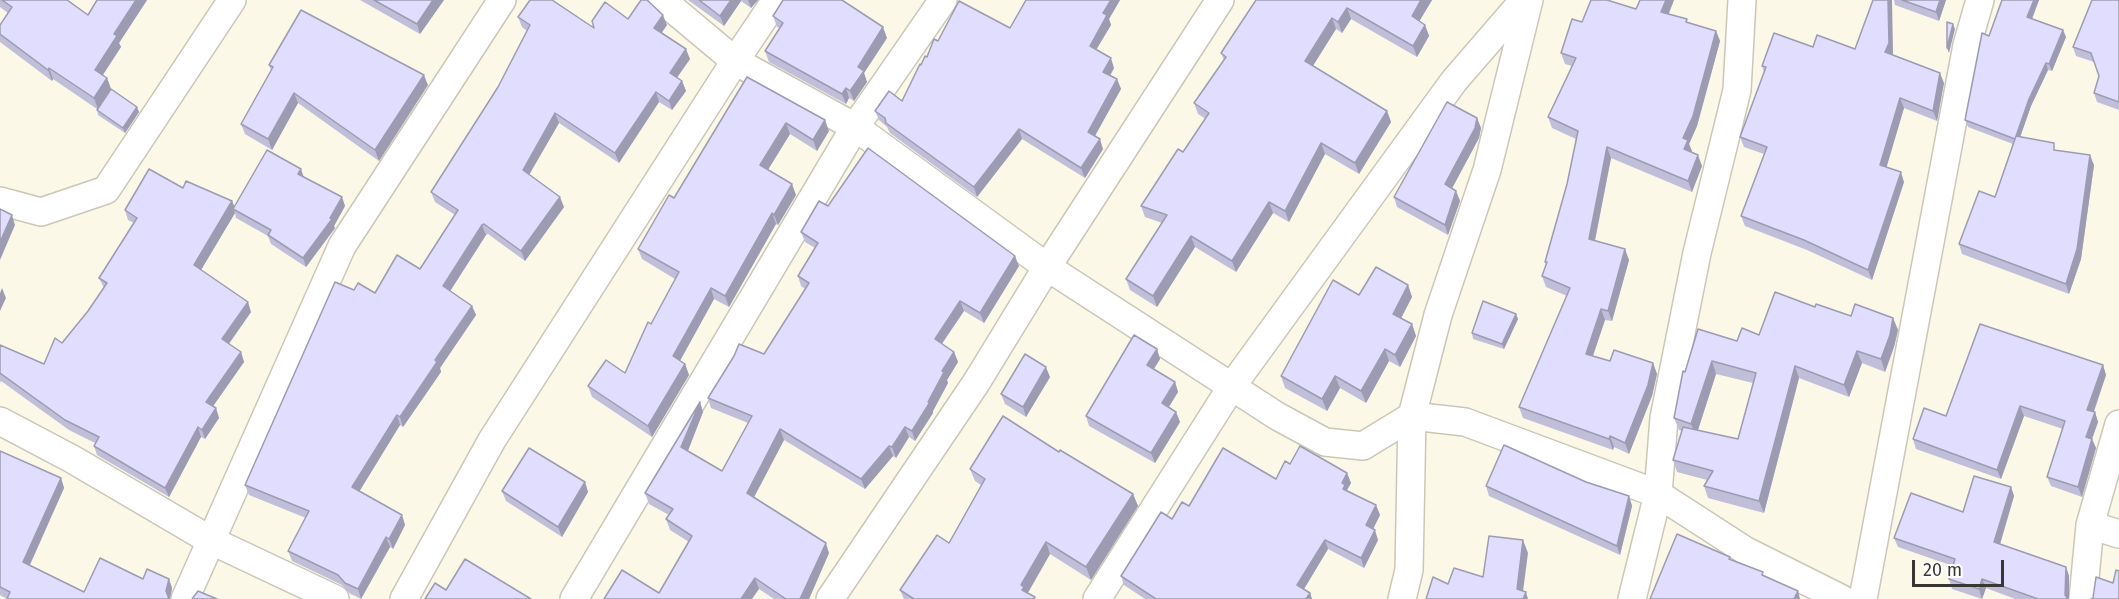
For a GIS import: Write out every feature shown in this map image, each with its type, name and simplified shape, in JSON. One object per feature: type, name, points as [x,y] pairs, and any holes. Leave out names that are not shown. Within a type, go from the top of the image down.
[{"type":"street","points":[[0,201],[41,212],[106,190],[232,0]]},
{"type":"street","points":[[185,599],[342,246],[502,0]]},
{"type":"street","points":[[663,0],[735,61],[855,127],[1047,267],[1277,416],[1325,442],[1363,446],[1412,416],[1465,422],[1658,494],[1746,551],[1842,599]]},
{"type":"street","points":[[404,599],[492,440],[776,0]]},
{"type":"street","points":[[574,599],[855,127],[943,0]]},
{"type":"street","points":[[830,599],[976,383],[1047,267],[1220,0]]},
{"type":"street","points":[[1097,599],[1232,386],[1454,81],[1524,0]]},
{"type":"street","points":[[1402,599],[1409,570],[1412,416],[1438,315],[1487,170],[1529,0]]},
{"type":"street","points":[[1632,599],[1658,494],[1664,418],[1697,253],[1737,90],[1742,0]]},
{"type":"street","points":[[1863,599],[1967,45],[1980,0]]},
{"type":"street","points":[[0,421],[72,459],[210,540],[335,599]]},
{"type":"street","points":[[2083,599],[2090,525],[2119,424]]},
{"type":"street","points":[[2090,525],[2119,534]]},
{"type":"street","points":[[1384,599],[1409,570]]},
{"type":"building","points":[[2,0],[67,0],[88,15],[97,0],[136,0],[95,70],[107,78],[94,98],[49,68],[48,70],[0,34],[0,25],[12,7]]},
{"type":"building","points":[[374,0],[433,0],[417,24]]},
{"type":"building","points":[[530,0],[552,0],[594,28],[592,21],[605,2],[628,19],[641,0],[647,0],[663,15],[654,28],[686,49],[670,73],[682,81],[669,101],[656,92],[615,153],[555,113],[523,170],[560,197],[521,251],[484,224],[482,225],[443,286],[472,306],[400,417],[397,415],[352,487],[402,515],[389,539],[386,537],[358,589],[345,583],[338,575],[288,551],[309,511],[245,485],[335,282],[354,290],[358,283],[375,293],[397,255],[420,269],[458,210],[431,192],[498,87],[530,25],[518,17]]},
{"type":"building","points":[[699,0],[731,0],[720,16]]},
{"type":"building","points":[[783,0],[842,0],[883,27],[858,67],[864,71],[850,91],[846,88],[842,94],[765,51],[783,23],[773,16]]},
{"type":"building","points":[[1026,0],[1111,0],[1103,13],[1107,15],[1090,46],[1111,58],[1103,72],[1117,79],[1088,132],[1100,139],[1081,168],[1019,129],[974,187],[886,123],[885,118],[875,111],[889,91],[902,101],[920,64],[925,56],[927,57],[934,39],[938,41],[959,1],[1010,28]]},
{"type":"building","points":[[1256,0],[1421,0],[1412,16],[1425,25],[1413,46],[1347,8],[1338,22],[1332,18],[1305,61],[1387,111],[1355,163],[1321,143],[1285,211],[1269,202],[1232,261],[1191,236],[1153,296],[1126,279],[1167,215],[1141,206],[1178,149],[1183,152],[1209,113],[1194,103],[1226,57],[1221,53]]},
{"type":"building","points":[[1591,0],[1607,0],[1636,9],[1640,0],[1666,0],[1661,12],[1687,19],[1686,22],[1716,31],[1693,116],[1683,138],[1688,140],[1684,149],[1698,155],[1688,181],[1607,147],[1589,239],[1625,249],[1608,311],[1601,309],[1586,354],[1610,361],[1614,350],[1653,363],[1648,385],[1625,443],[1610,436],[1609,439],[1519,407],[1570,288],[1542,276],[1567,184],[1578,131],[1548,117],[1576,58],[1561,53],[1572,19],[1582,22]]},
{"type":"building","points":[[1873,0],[1888,0],[1889,43],[1885,52],[1940,73],[1933,111],[1900,98],[1880,165],[1901,172],[1868,270],[1804,240],[1741,216],[1767,147],[1740,137],[1766,67],[1762,66],[1774,33],[1813,47],[1817,35],[1855,49]]},
{"type":"building","points":[[1902,0],[1940,0],[1936,12]]},
{"type":"building","points":[[2002,0],[2034,0],[2027,17],[2063,30],[2049,64],[2046,63],[2029,99],[2015,139],[1965,120],[1982,33],[1989,36]]},
{"type":"building","points":[[2092,0],[2119,0],[2119,102],[2094,93],[2099,76],[2091,53],[2073,47]]},
{"type":"building","points":[[301,10],[424,75],[375,150],[294,93],[268,139],[241,124],[273,67],[269,65]]},
{"type":"building","points":[[1947,22],[1953,24],[1947,48]]},
{"type":"building","points":[[747,77],[825,120],[813,140],[786,123],[760,165],[792,184],[774,215],[772,213],[725,296],[711,288],[673,356],[685,364],[648,426],[588,386],[606,360],[625,373],[648,322],[651,324],[679,272],[638,249],[669,195],[674,198]]},
{"type":"building","points":[[111,89],[137,107],[123,128],[97,110]]},
{"type":"building","points":[[1447,102],[1477,118],[1475,128],[1445,184],[1456,191],[1445,225],[1394,197]]},
{"type":"building","points":[[2016,136],[2054,143],[2054,150],[2090,155],[2077,249],[2066,284],[1959,244],[1979,191],[1995,197]]},
{"type":"building","points":[[868,148],[1015,256],[980,313],[960,301],[935,339],[954,352],[942,371],[944,372],[928,402],[930,402],[912,431],[905,427],[892,447],[889,446],[861,479],[780,429],[747,493],[826,543],[800,599],[786,599],[755,578],[741,599],[604,599],[622,570],[659,593],[692,536],[666,519],[673,509],[645,493],[700,402],[681,447],[722,471],[752,416],[708,398],[739,344],[764,354],[809,283],[798,276],[818,243],[801,232],[819,201],[828,206]]},
{"type":"building","points":[[267,150],[301,169],[298,174],[342,197],[330,218],[332,219],[303,258],[268,235],[271,230],[233,209]]},
{"type":"building","points":[[149,169],[183,188],[186,181],[232,201],[194,265],[248,302],[222,339],[241,352],[206,402],[216,408],[202,430],[198,427],[165,488],[94,446],[99,437],[65,420],[0,373],[0,345],[44,364],[55,338],[62,343],[88,311],[107,283],[99,278],[137,218],[125,210]]},
{"type":"building","points":[[0,209],[12,215],[0,242]]},
{"type":"building","points":[[1376,267],[1408,285],[1393,314],[1412,324],[1395,355],[1385,349],[1361,391],[1335,376],[1322,399],[1281,376],[1333,280],[1359,295]]},
{"type":"building","points":[[1775,292],[1815,307],[1816,304],[1851,316],[1855,304],[1893,318],[1890,335],[1881,359],[1857,351],[1844,385],[1795,366],[1759,501],[1704,486],[1713,471],[1673,460],[1683,427],[1738,439],[1756,373],[1712,361],[1691,424],[1674,418],[1683,371],[1685,372],[1698,329],[1737,341],[1742,328],[1759,335]]},
{"type":"building","points":[[1483,301],[1516,314],[1502,344],[1472,333]]},
{"type":"building","points":[[1980,324],[2103,365],[2087,410],[2095,412],[2086,437],[2092,439],[2078,487],[2047,477],[2065,421],[2020,406],[1997,470],[1913,439],[1924,408],[1946,416]]},
{"type":"building","points":[[1134,335],[1157,349],[1147,365],[1175,382],[1162,403],[1176,412],[1151,453],[1086,416]]},
{"type":"building","points":[[1025,354],[1046,367],[1023,407],[1001,394]]},
{"type":"building","points":[[1003,416],[1059,452],[1060,450],[1133,494],[1086,567],[1046,542],[1021,585],[1024,587],[1022,590],[1035,599],[914,599],[900,590],[937,535],[949,543],[985,479],[970,469]]},
{"type":"building","points":[[1504,445],[1586,482],[1629,496],[1617,546],[1486,486]]},
{"type":"building","points":[[1300,446],[1347,473],[1342,483],[1345,485],[1343,489],[1376,505],[1366,525],[1375,530],[1361,558],[1325,540],[1297,585],[1310,593],[1306,599],[1156,599],[1121,576],[1161,512],[1172,519],[1182,502],[1189,506],[1223,448],[1276,479],[1285,461],[1290,464]]},
{"type":"building","points":[[529,448],[585,482],[558,527],[502,491]]},
{"type":"building","points":[[0,451],[61,478],[23,562],[84,592],[100,558],[143,579],[147,569],[169,579],[166,591],[169,599],[7,599],[10,592],[0,587]]},
{"type":"building","points":[[1974,476],[2011,487],[1994,542],[2066,567],[2065,595],[2068,599],[2038,599],[1982,579],[1979,589],[1949,579],[1955,559],[1894,538],[1911,493],[1963,512]]},
{"type":"building","points":[[1677,534],[1730,557],[1729,559],[1763,572],[1762,575],[1798,591],[1794,599],[1650,599]]},
{"type":"building","points":[[1489,536],[1523,540],[1517,589],[1526,592],[1523,599],[1426,599],[1433,577],[1448,584],[1454,568],[1483,577]]},
{"type":"building","points":[[465,559],[531,599],[425,599],[435,583],[446,590]]},
{"type":"building","points":[[2116,570],[2119,571],[2119,599],[2091,599],[2096,577],[2113,583]]},
{"type":"building","points":[[198,591],[217,599],[192,599]]}]
